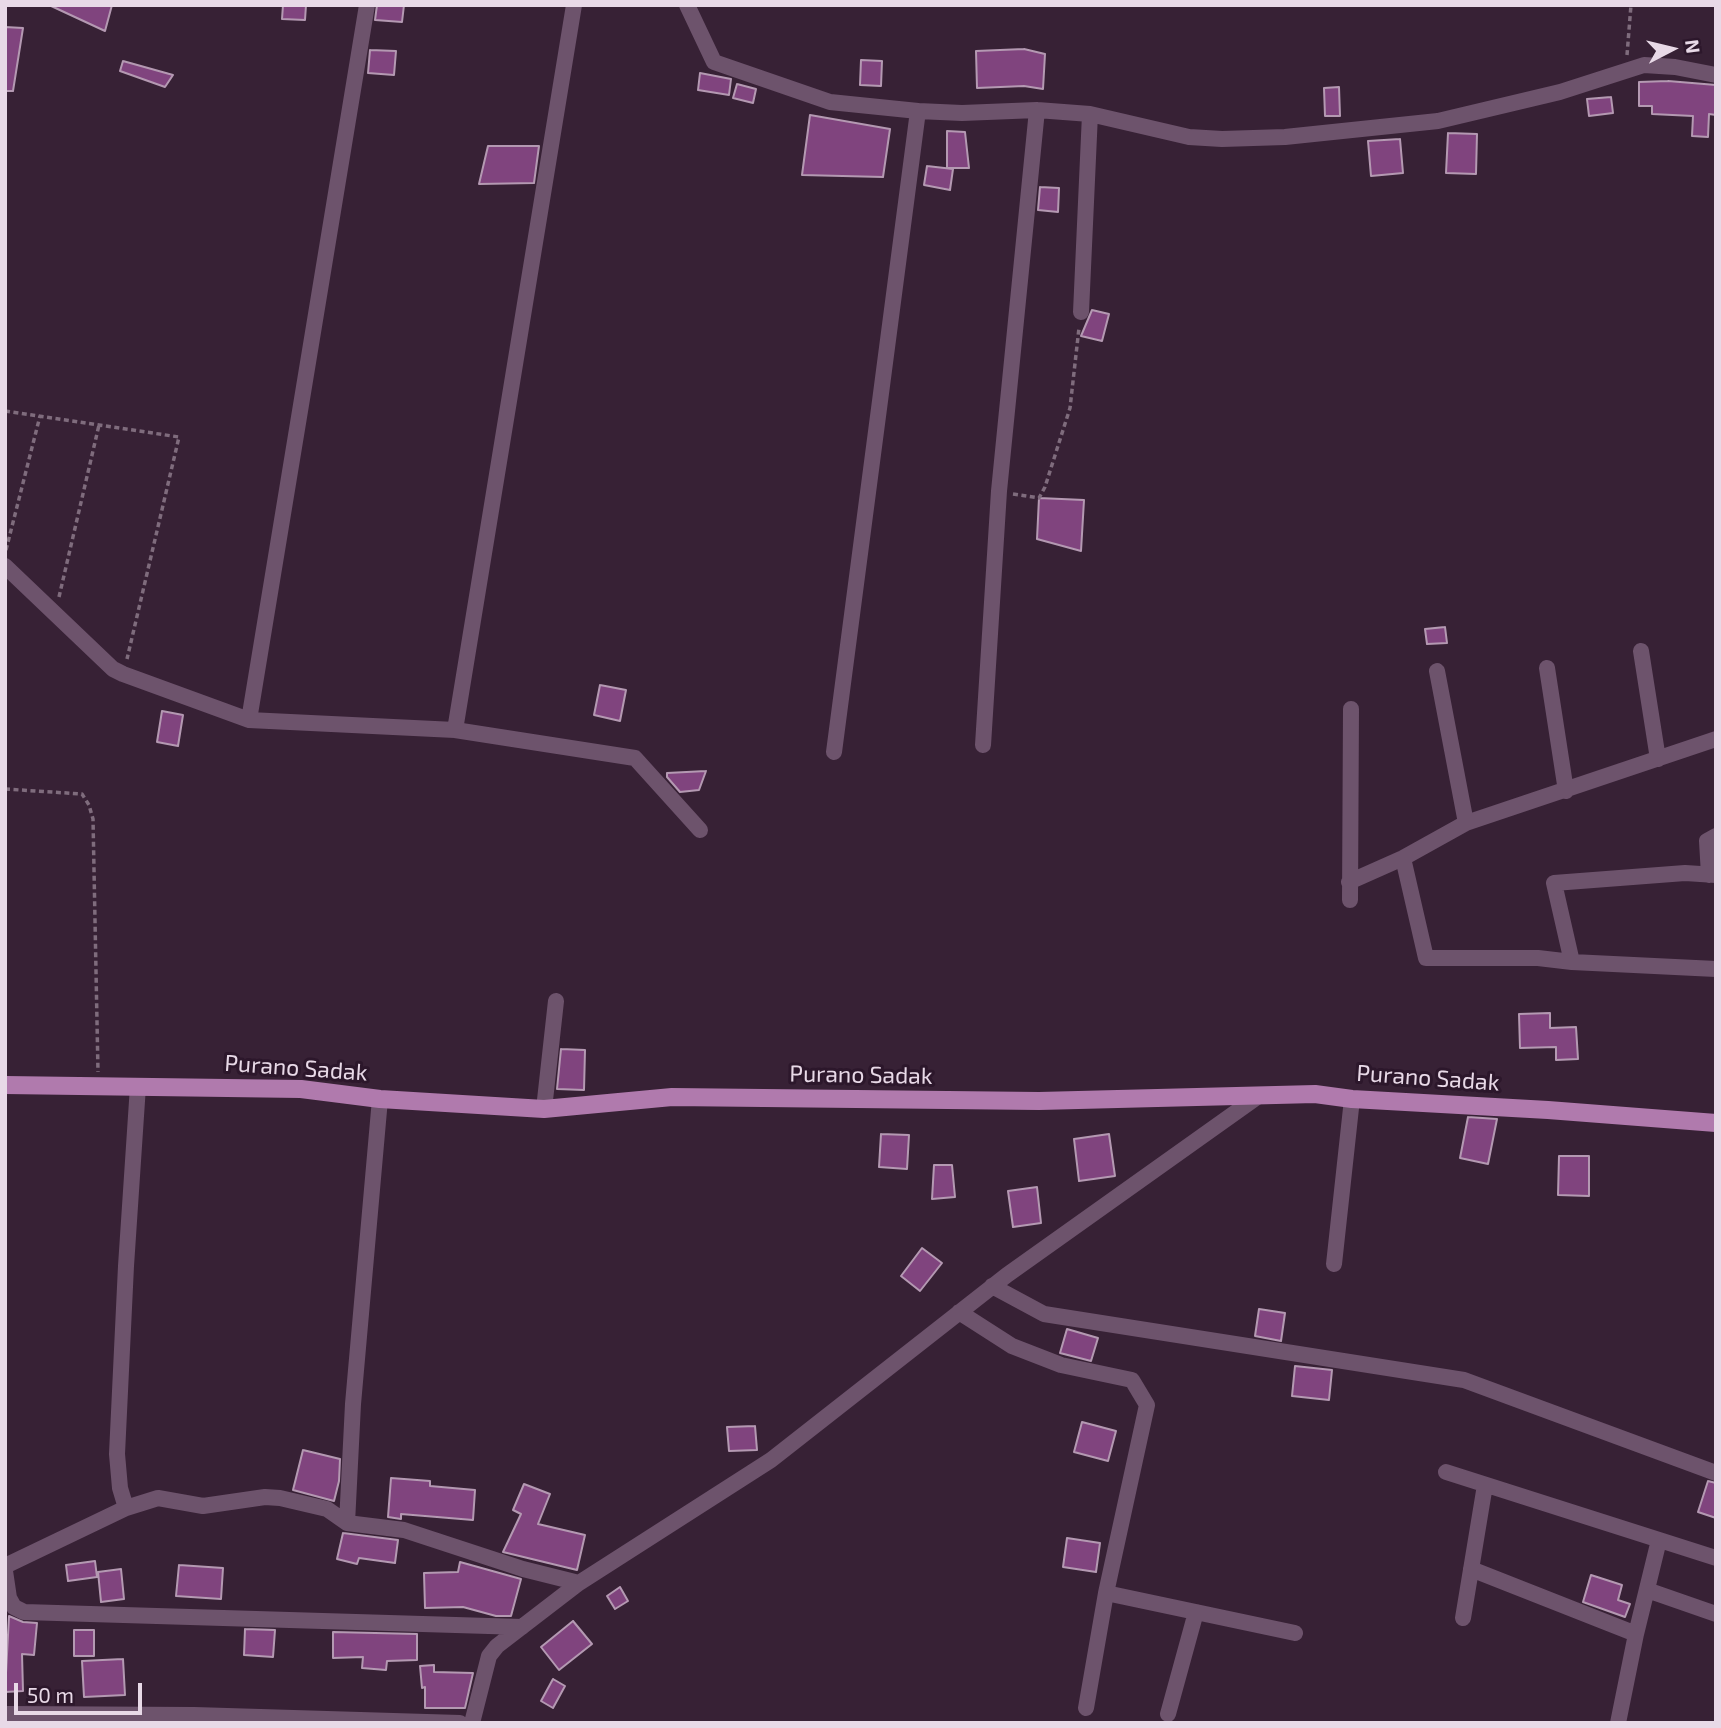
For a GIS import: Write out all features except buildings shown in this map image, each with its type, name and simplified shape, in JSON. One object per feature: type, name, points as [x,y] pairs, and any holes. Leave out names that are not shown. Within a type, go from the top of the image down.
[{"type":"main road","name":"Purano Sadak","points":[[5,1085],[301,1089],[380,1099],[544,1110],[672,1097],[1039,1101],[1315,1094],[1716,1124]]},
{"type":"street","points":[[249,720],[367,5]]},
{"type":"street","points":[[455,730],[574,5]]},
{"type":"street","points":[[687,5],[714,62],[830,102],[918,111],[962,113],[1037,110],[1090,114],[1189,136],[1222,139],[1285,137],[1438,121],[1560,92],[1644,65],[1675,67],[1716,75]]},
{"type":"street","points":[[983,745],[999,491],[1037,110]]},
{"type":"street","points":[[834,752],[918,111]]},
{"type":"street","points":[[1081,312],[1090,114]]},
{"type":"street","points":[[5,566],[113,669],[123,674],[249,720],[455,730],[635,758],[700,830]]},
{"type":"street","points":[[1641,651],[1658,760]]},
{"type":"street","points":[[1547,668],[1566,791]]},
{"type":"street","points":[[1437,671],[1466,823]]},
{"type":"street","points":[[1350,900],[1351,709]]},
{"type":"street","points":[[1349,882],[1403,858],[1466,823],[1716,739]]},
{"type":"street","points":[[1572,962],[1554,883],[1685,873],[1712,875],[1707,841],[1716,836]]},
{"type":"street","points":[[1403,858],[1426,958],[1538,958],[1716,969]]},
{"type":"street","points":[[544,1110],[556,1001]]},
{"type":"street","points":[[126,1508],[120,1488],[117,1454],[138,1086]]},
{"type":"street","points":[[472,1723],[489,1656],[497,1646],[579,1583],[771,1460],[992,1286],[1260,1095]]},
{"type":"street","points":[[1334,1264],[1352,1098]]},
{"type":"street","points":[[347,1523],[353,1404],[380,1099]]},
{"type":"street","points":[[992,1286],[1044,1314],[1464,1380],[1716,1473]]},
{"type":"street","points":[[959,1312],[1012,1346],[1061,1364],[1132,1380],[1147,1405],[1106,1593],[1086,1708]]},
{"type":"street","points":[[1446,1472],[1716,1558]]},
{"type":"street","points":[[1463,1618],[1485,1485]]},
{"type":"street","points":[[522,1627],[24,1612],[14,1607],[9,1598],[5,1569],[126,1508],[158,1498],[203,1506],[272,1497],[327,1509],[347,1523],[404,1530],[523,1569],[579,1583]]},
{"type":"street","points":[[1618,1723],[1659,1540]]},
{"type":"street","points":[[1471,1569],[1636,1634]]},
{"type":"street","points":[[1647,1590],[1716,1614]]},
{"type":"street","points":[[1106,1593],[1295,1633]]},
{"type":"street","points":[[1168,1714],[1196,1612]]},
{"type":"street","points":[[5,1714],[24,1718],[460,1723]]},
{"type":"path","points":[[1625,70],[1631,5]]},
{"type":"path","points":[[999,491],[1039,498],[1045,488],[1070,408],[1081,312]]},
{"type":"path","points":[[5,411],[179,437],[123,674]]},
{"type":"path","points":[[5,552],[40,416]]},
{"type":"path","points":[[55,614],[99,425]]},
{"type":"path","points":[[5,789],[82,794],[89,805],[93,819],[91,842],[96,928],[99,1088]]}]
